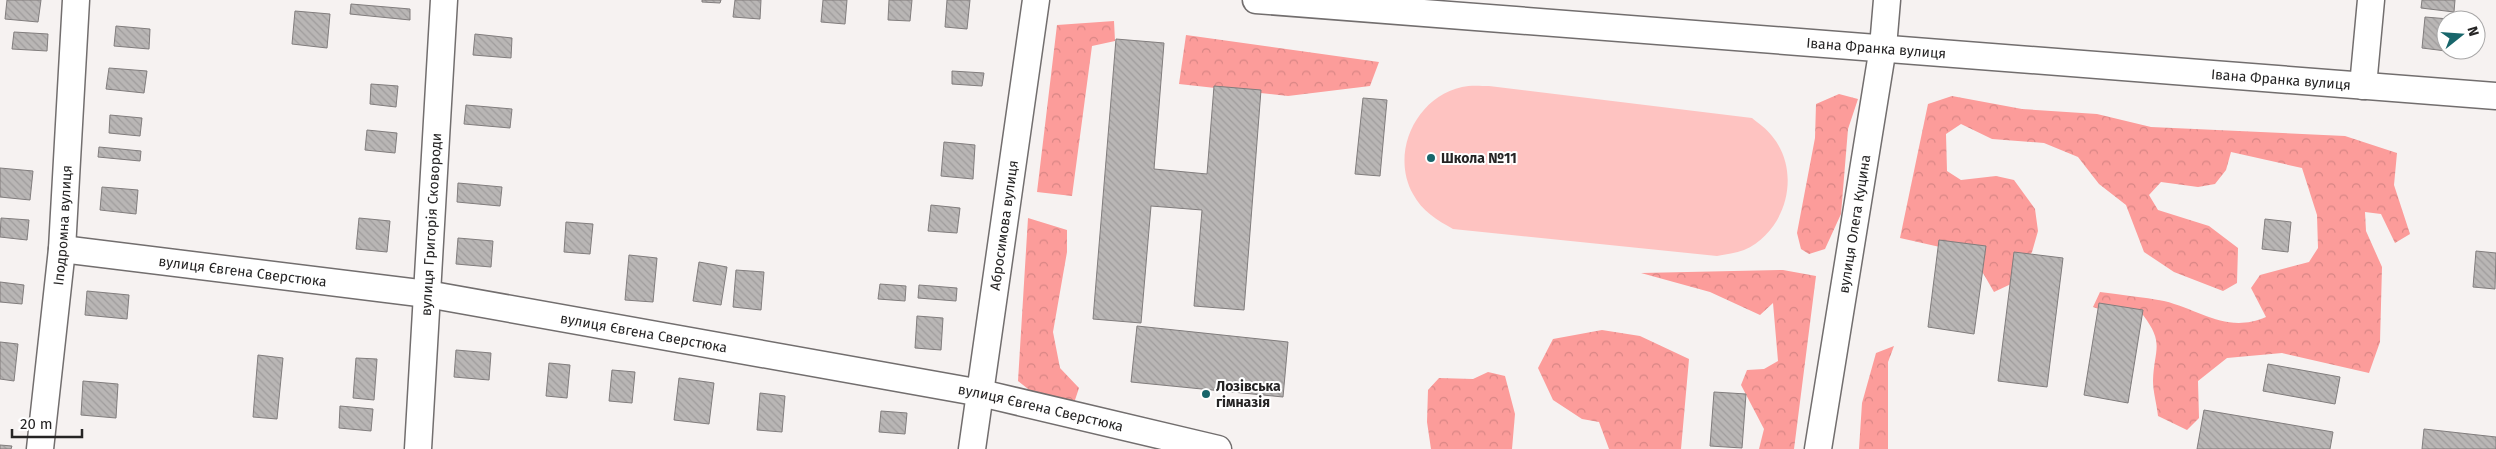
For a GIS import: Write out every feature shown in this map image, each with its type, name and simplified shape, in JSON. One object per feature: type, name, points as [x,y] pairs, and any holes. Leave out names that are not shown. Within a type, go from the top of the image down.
[{"type":"street","name":"Іподромна вулиця","points":[[40,449],[62,249],[76,0]]},
{"type":"street","name":"вулиця Григорія Сковороди","points":[[418,449],[444,0]]},
{"type":"street","name":"Абросимова вулиця","points":[[972,449],[1036,0]]},
{"type":"street","name":"Івана Франка вулиця","points":[[1256,0],[1418,6],[1883,47],[2496,96]]},
{"type":"street","name":"вулиця Олега Куцина","points":[[1818,449],[1883,47],[1887,0]]},
{"type":"street","points":[[2363,86],[2371,0]]},
{"type":"street","name":"вулиця Євгена Сверстюка","points":[[62,249],[427,294],[981,393],[1218,449]]},
{"type":"green space","points":[[1114,21],[1115,41],[1092,46],[1072,196],[1037,192],[1057,25]]},
{"type":"green space","points":[[1186,35],[1379,62],[1370,86],[1288,96],[1179,84]]},
{"type":"green space","points":[[1839,94],[1858,99],[1848,129],[1841,214],[1825,249],[1809,254],[1801,249],[1797,233],[1815,138],[1816,104]]},
{"type":"green space","points":[[1952,96],[2022,109],[2097,114],[2151,127],[2345,136],[2397,153],[2394,185],[2410,234],[2395,243],[2381,214],[2365,212],[2366,231],[2382,267],[2380,342],[2369,373],[2282,353],[2227,358],[2198,381],[2199,418],[2187,430],[2158,416],[2153,385],[2157,347],[2154,333],[2143,315],[2126,318],[2093,307],[2100,292],[2164,301],[2226,322],[2252,322],[2266,317],[2251,288],[2260,275],[2309,262],[2318,248],[2317,215],[2302,168],[2231,152],[2226,170],[2215,184],[2198,187],[2161,182],[2149,195],[2158,210],[2209,226],[2238,248],[2237,283],[2223,291],[2174,272],[2144,252],[2126,205],[2099,184],[2078,157],[2044,143],[1992,139],[1961,124],[1946,134],[1947,171],[1961,180],[1996,176],[2014,180],[2035,209],[2038,231],[2032,252],[2011,284],[1994,292],[1976,261],[1962,252],[1900,238],[1928,104]]},
{"type":"green space","points":[[1028,218],[1067,230],[1067,252],[1053,332],[1060,368],[1079,388],[1071,412],[1057,412],[1018,381]]},
{"type":"green space","points":[[1783,270],[1816,276],[1794,449],[1759,449],[1764,429],[1741,385],[1747,370],[1764,369],[1778,361],[1773,303],[1760,315],[1710,292],[1641,273]]},
{"type":"green space","points":[[1602,330],[1640,336],[1689,359],[1681,449],[1609,449],[1599,422],[1582,419],[1553,400],[1538,368],[1553,339]]},
{"type":"green space","points":[[1894,346],[1888,362],[1888,449],[1859,449],[1862,403],[1876,353]]},
{"type":"green space","points":[[1488,372],[1505,376],[1515,414],[1512,449],[1431,449],[1427,422],[1428,390],[1439,378],[1473,379]]},
{"type":"shaded area","points":[[1489,86],[1752,118],[1772,136],[1781,150],[1786,166],[1788,183],[1780,215],[1771,229],[1759,241],[1744,250],[1717,256],[1453,229],[1425,210],[1413,194],[1407,178],[1404,161],[1406,145],[1420,114],[1432,102],[1446,93],[1462,87]]},
{"type":"building","points":[[7,0],[41,0],[38,22],[5,19]]},
{"type":"building","points":[[702,0],[721,0],[720,3],[702,2]]},
{"type":"building","points":[[735,0],[761,0],[760,19],[733,17]]},
{"type":"building","points":[[823,0],[847,0],[845,24],[821,22]]},
{"type":"building","points":[[889,0],[912,0],[910,21],[888,20]]},
{"type":"building","points":[[947,0],[970,0],[967,29],[945,27]]},
{"type":"building","points":[[2422,0],[2455,0],[2454,10],[2421,8]]},
{"type":"building","points":[[351,4],[410,9],[410,20],[350,14]]},
{"type":"building","points":[[295,11],[330,14],[327,48],[292,44]]},
{"type":"building","points":[[2425,17],[2436,18],[2436,50],[2422,48]]},
{"type":"building","points":[[116,26],[150,29],[149,49],[114,46]]},
{"type":"building","points":[[14,32],[48,34],[47,51],[12,49]]},
{"type":"building","points":[[475,34],[512,38],[511,58],[473,55]]},
{"type":"building","points":[[1116,39],[1164,43],[1154,169],[1207,174],[1214,86],[1261,90],[1244,310],[1194,306],[1202,210],[1151,206],[1141,323],[1093,319]]},
{"type":"building","points":[[109,68],[147,71],[144,93],[106,89]]},
{"type":"building","points":[[952,71],[984,73],[982,86],[952,84]]},
{"type":"building","points":[[371,84],[398,86],[396,107],[370,104]]},
{"type":"building","points":[[1363,98],[1387,100],[1380,176],[1355,174]]},
{"type":"building","points":[[466,105],[512,109],[510,128],[464,124]]},
{"type":"building","points":[[110,115],[142,118],[140,136],[109,133]]},
{"type":"building","points":[[367,130],[397,133],[395,153],[365,150]]},
{"type":"building","points":[[944,142],[975,145],[973,179],[941,176]]},
{"type":"building","points":[[99,147],[141,151],[140,161],[98,157]]},
{"type":"building","points":[[0,168],[33,171],[30,200],[0,197]]},
{"type":"building","points":[[458,183],[502,187],[500,206],[457,202]]},
{"type":"building","points":[[102,187],[138,190],[136,214],[100,210]]},
{"type":"building","points":[[931,205],[960,208],[957,233],[928,231]]},
{"type":"building","points":[[1,218],[29,220],[27,240],[0,237]]},
{"type":"building","points":[[359,218],[390,221],[387,252],[356,249]]},
{"type":"building","points":[[2265,219],[2291,222],[2288,252],[2262,249]]},
{"type":"building","points":[[566,222],[593,224],[590,254],[564,252]]},
{"type":"building","points":[[458,238],[493,241],[491,267],[456,264]]},
{"type":"building","points":[[1939,240],[1986,246],[1974,334],[1928,327]]},
{"type":"building","points":[[2476,251],[2496,253],[2495,289],[2473,287]]},
{"type":"building","points":[[2014,252],[2063,258],[2047,387],[1998,381]]},
{"type":"building","points":[[629,255],[657,258],[653,302],[625,300]]},
{"type":"building","points":[[699,262],[727,267],[721,305],[693,301]]},
{"type":"building","points":[[736,270],[764,272],[761,310],[733,307]]},
{"type":"building","points":[[0,282],[24,285],[22,304],[0,302]]},
{"type":"building","points":[[880,284],[906,286],[905,301],[878,299]]},
{"type":"building","points":[[919,285],[957,288],[956,301],[918,298]]},
{"type":"building","points":[[87,291],[129,295],[127,319],[85,315]]},
{"type":"building","points":[[2099,303],[2143,310],[2128,403],[2084,395]]},
{"type":"building","points":[[917,316],[943,318],[941,350],[915,348]]},
{"type":"building","points":[[1137,326],[1288,342],[1283,397],[1131,382]]},
{"type":"building","points":[[0,342],[18,344],[14,381],[0,379]]},
{"type":"building","points":[[456,350],[491,353],[489,380],[454,377]]},
{"type":"building","points":[[258,355],[283,358],[277,419],[253,417]]},
{"type":"building","points":[[356,358],[377,359],[374,400],[353,398]]},
{"type":"building","points":[[549,363],[570,365],[567,398],[546,396]]},
{"type":"building","points":[[2268,364],[2340,377],[2335,404],[2263,391]]},
{"type":"building","points":[[612,370],[635,372],[632,403],[609,401]]},
{"type":"building","points":[[679,378],[714,383],[709,424],[674,420]]},
{"type":"building","points":[[83,381],[118,384],[116,418],[81,415]]},
{"type":"building","points":[[1714,392],[1746,394],[1742,448],[1710,446]]},
{"type":"building","points":[[760,393],[785,396],[782,432],[757,430]]},
{"type":"building","points":[[340,406],[373,409],[371,431],[339,428]]},
{"type":"building","points":[[2204,410],[2333,432],[2330,449],[2197,449]]},
{"type":"building","points":[[881,411],[907,413],[905,434],[879,432]]},
{"type":"building","points":[[2424,429],[2496,437],[2496,449],[2422,449]]},
{"type":"building","points":[[0,445],[12,446],[11,449],[0,449]]},
{"type":"place","name":"Школа №11","points":[[1431,158]]},
{"type":"place","name":"Лозівська гімназія","points":[[1206,394]]}]
